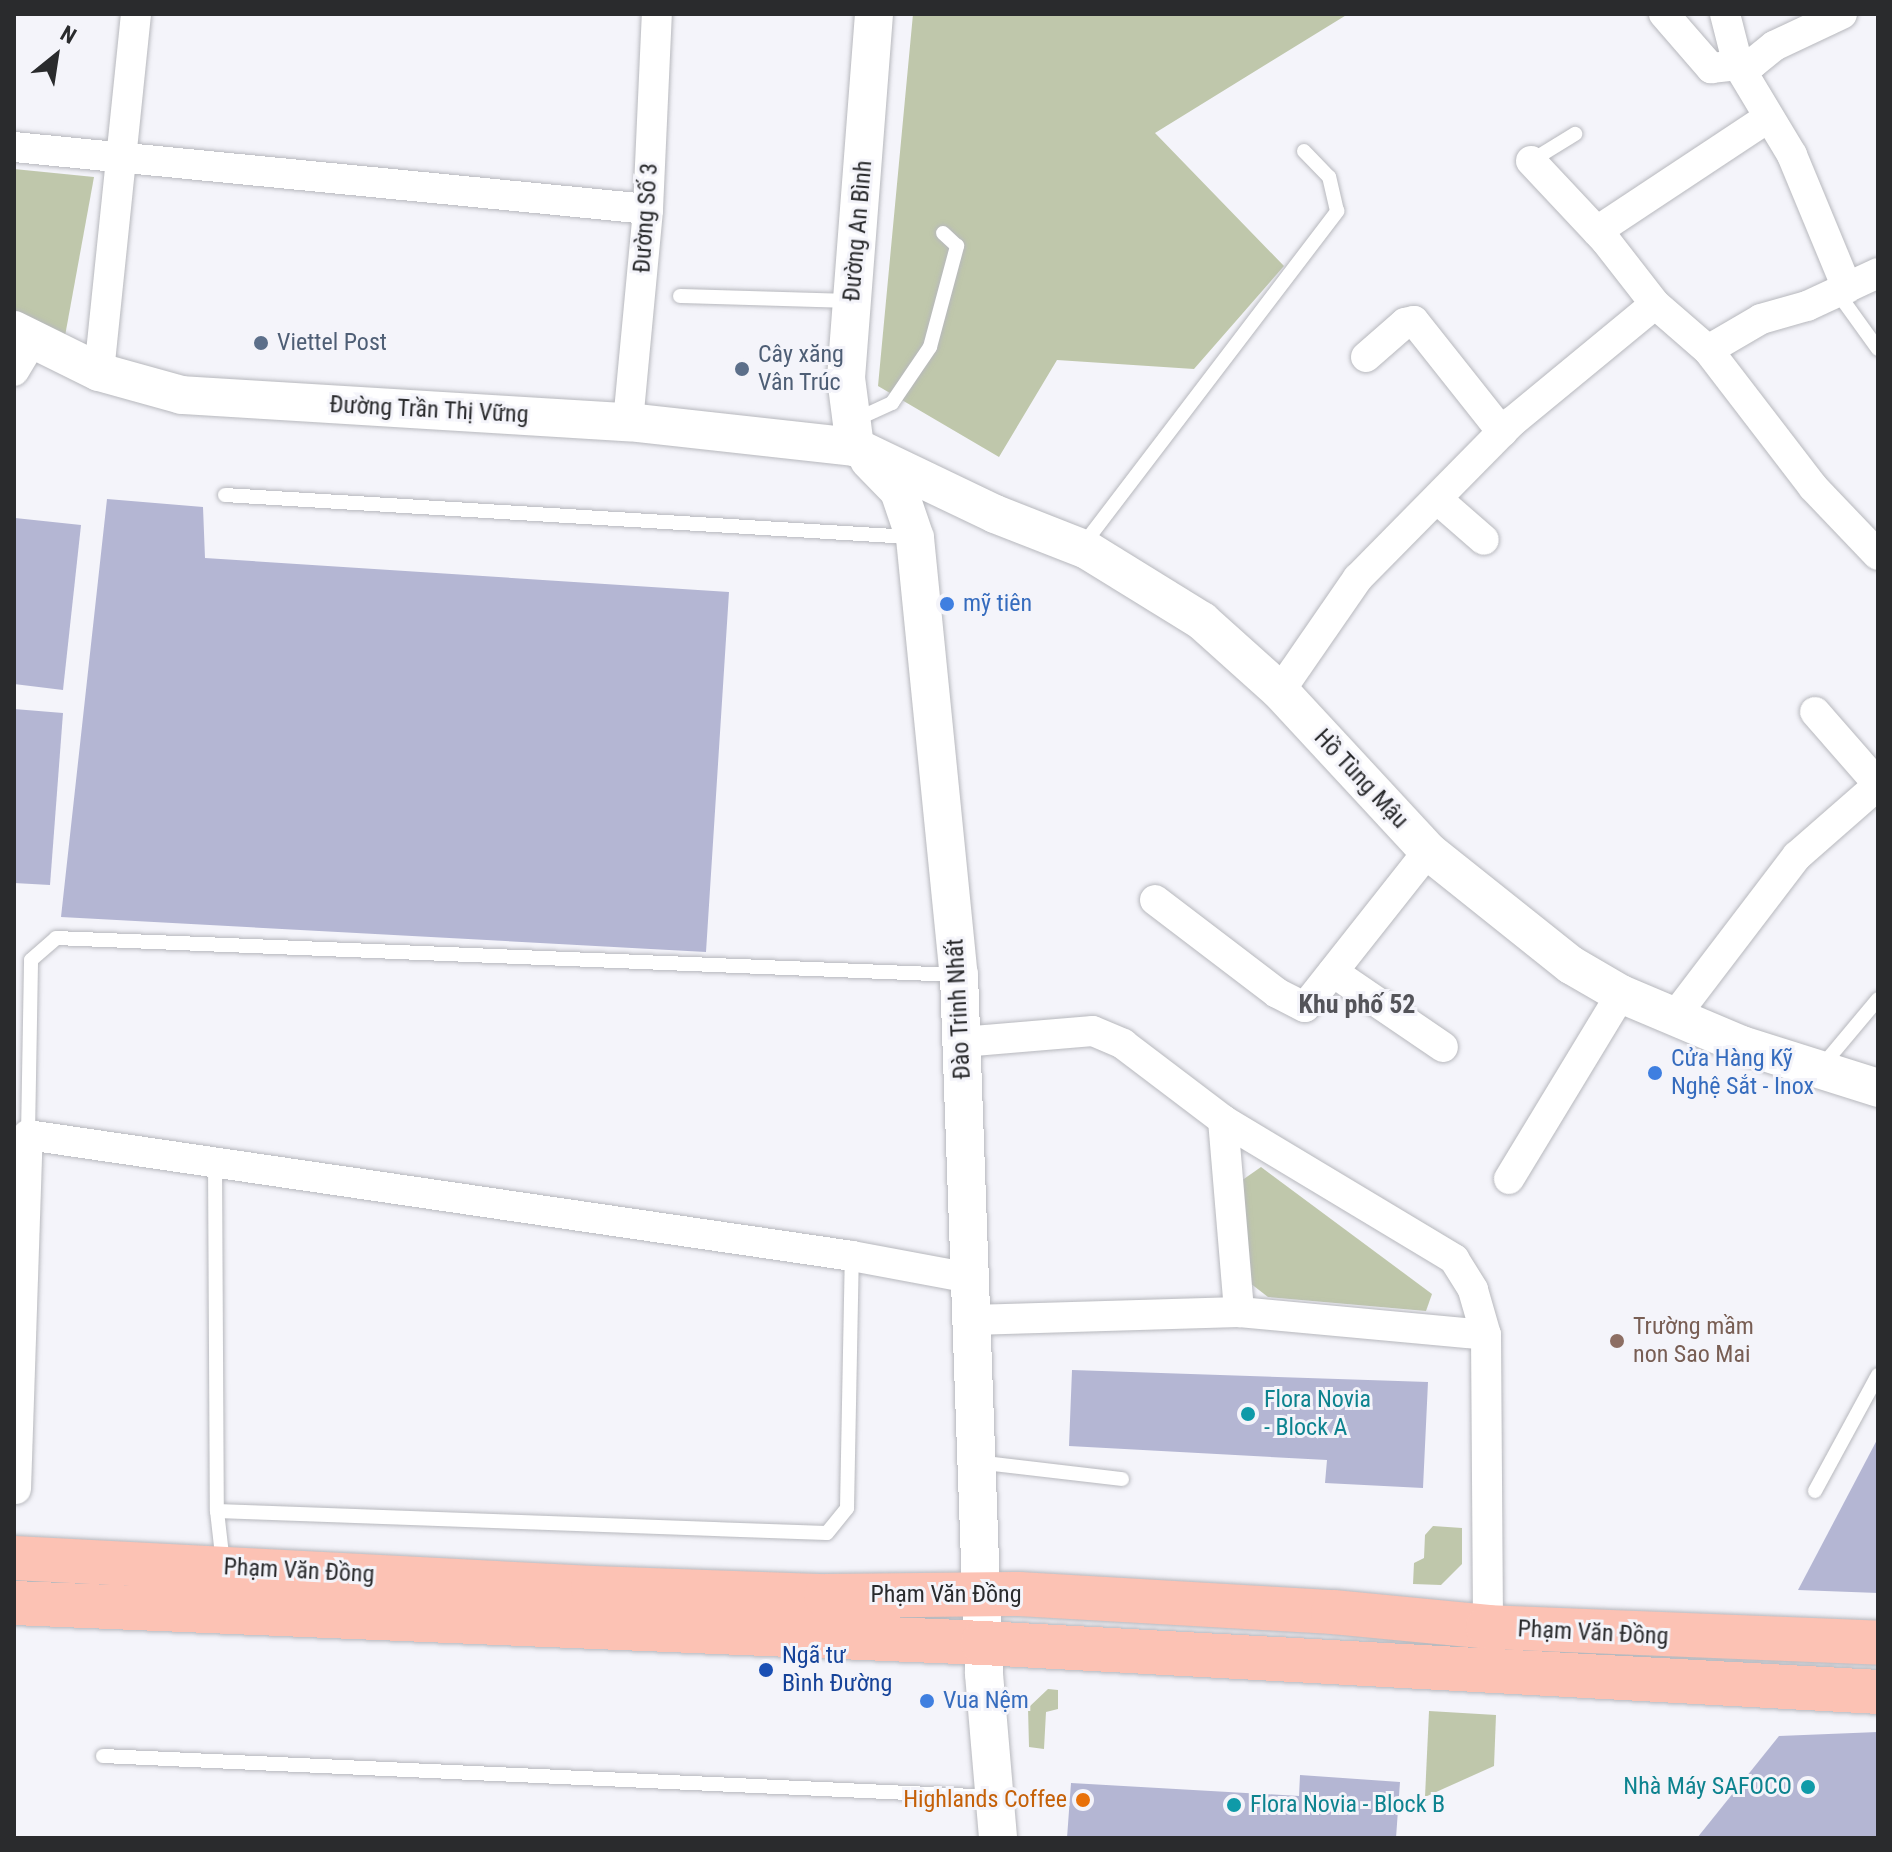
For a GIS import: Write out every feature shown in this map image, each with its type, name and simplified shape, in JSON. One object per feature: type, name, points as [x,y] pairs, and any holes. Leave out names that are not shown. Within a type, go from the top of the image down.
[{"type":"highway","name":"Phạm Văn Đồng","points":[[14,1558],[608,1589],[826,1596],[984,1593],[1333,1612],[1488,1627],[1878,1643]]},
{"type":"highway","name":"Phạm Văn Đồng","points":[[14,1603],[983,1643],[1878,1692]]},
{"type":"street","points":[[99,372],[136,14]]},
{"type":"street","name":"Đường Số 3","points":[[628,422],[648,209],[657,14]]},
{"type":"street","name":"Đường An Bình","points":[[853,435],[846,378],[874,14]]},
{"type":"street","points":[[1664,14],[1711,68],[1753,63],[1830,17]]},
{"type":"street","points":[[1725,14],[1738,65],[1792,155],[1842,290]]},
{"type":"street","points":[[1597,231],[1768,118]]},
{"type":"street","points":[[14,147],[121,154],[648,209]]},
{"type":"street","points":[[1531,161],[1597,231],[1655,304],[1708,350],[1813,487],[1868,526],[1878,555]]},
{"type":"street","points":[[1708,350],[1761,319],[1842,290],[1878,273]]},
{"type":"street","points":[[1280,691],[1358,578],[1502,432],[1655,304]]},
{"type":"street","points":[[1366,357],[1405,323],[1414,321],[1502,432]]},
{"type":"street","name":"Đường Trần Thị Vững","points":[[20,347],[182,395],[853,435]]},
{"type":"street","name":"Hồ Tùng Mậu","points":[[853,435],[1080,548],[1202,621],[1280,691],[1428,851],[1571,965],[1621,994],[1817,1073],[1878,1088]]},
{"type":"street","name":"Đào Trinh Nhất","points":[[853,435],[899,491],[915,538],[959,975],[984,1593],[983,1643]]},
{"type":"street","points":[[1437,499],[1484,540]]},
{"type":"street","points":[[1675,1016],[1797,856],[1878,785],[1815,712]]},
{"type":"street","points":[[1155,900],[1277,993],[1305,1007],[1428,851]]},
{"type":"street","points":[[1333,972],[1443,1047]]},
{"type":"street","points":[[1509,1179],[1621,994]]},
{"type":"street","points":[[962,1042],[1093,1031],[1123,1044],[1223,1120],[1454,1259],[1473,1290],[1486,1335],[1488,1627]]},
{"type":"street","points":[[1223,1120],[1239,1312]]},
{"type":"street","points":[[16,1489],[28,1135],[852,1256],[970,1278]]},
{"type":"street","points":[[972,1320],[1239,1312],[1486,1335]]},
{"type":"street","points":[[983,1643],[998,1838]]},
{"type":"lane","points":[[1531,161],[1575,134]]},
{"type":"lane","points":[[1080,548],[1337,211],[1329,177],[1304,151]]},
{"type":"lane","points":[[853,435],[892,403],[930,347],[957,246],[943,233]]},
{"type":"lane","points":[[1842,290],[1878,349]]},
{"type":"lane","points":[[680,296],[852,301]]},
{"type":"lane","points":[[225,495],[915,538]]},
{"type":"lane","points":[[28,1135],[31,960],[56,938],[959,975]]},
{"type":"lane","points":[[1817,1073],[1878,999]]},
{"type":"lane","points":[[14,1029],[30,1029]]},
{"type":"lane","points":[[215,1161],[217,1511],[223,1567]]},
{"type":"lane","points":[[217,1511],[827,1533],[847,1508],[852,1256]]},
{"type":"lane","points":[[1815,1491],[1878,1375]]},
{"type":"lane","points":[[977,1462],[1122,1479]]},
{"type":"lane","points":[[103,1756],[995,1797]]},
{"type":"green space","points":[[913,14],[1348,14],[1155,133],[1284,266],[1194,369],[1057,360],[999,457],[878,386]]},
{"type":"green space","points":[[14,169],[94,177],[65,336],[14,314]]},
{"type":"green space","points":[[1261,1167],[1432,1294],[1426,1311],[1268,1297],[1250,1283],[1241,1181]]},
{"type":"green space","points":[[1433,1526],[1462,1528],[1462,1564],[1441,1585],[1413,1584],[1414,1563],[1424,1558],[1425,1535]]},
{"type":"green space","points":[[1048,1689],[1058,1690],[1058,1709],[1046,1712],[1044,1749],[1029,1747],[1028,1708]]},
{"type":"green space","points":[[1429,1711],[1496,1715],[1494,1766],[1425,1797]]},
{"type":"building","points":[[107,499],[203,507],[205,558],[729,592],[706,952],[61,917]]},
{"type":"building","points":[[15,518],[81,525],[63,690],[14,684]]},
{"type":"building","points":[[14,709],[63,713],[50,885],[14,883]]},
{"type":"building","name":"Flora Novia - Block A","points":[[1072,1370],[1428,1382],[1423,1488],[1325,1483],[1327,1460],[1069,1446]]},
{"type":"building","points":[[1878,1438],[1878,1593],[1798,1590]]},
{"type":"building","name":"Nhà Máy SAFOCO","points":[[1878,1732],[1878,1838],[1697,1838],[1779,1736]]},
{"type":"building","name":"Flora Novia - Block B","points":[[1300,1775],[1400,1782],[1396,1838],[1067,1838],[1071,1783],[1299,1796]]},
{"type":"place","name":"Viettel Post","points":[[261,343]]},
{"type":"place","name":"Cây xăng Vân Trúc","points":[[742,369]]},
{"type":"place","name":"mỹ tiên","points":[[947,604]]},
{"type":"place","name":"Cửa Hàng Kỹ Nghệ Sắt - Inox","points":[[1655,1073]]},
{"type":"place","name":"Trường mầm non Sao Mai","points":[[1617,1341]]},
{"type":"place","name":"Flora Novia - Block A","points":[[1248,1414]]},
{"type":"place","name":"Ngã tư Bình Đường","points":[[766,1670]]},
{"type":"place","name":"Vua Nệm","points":[[927,1701]]},
{"type":"place","name":"Nhà Máy SAFOCO","points":[[1808,1787]]},
{"type":"place","name":"Highlands Coffee","points":[[1083,1800]]},
{"type":"place","name":"Flora Novia - Block B","points":[[1234,1805]]},
{"type":"district","name":"Khu phố 52","points":[[1357,1005]]}]
